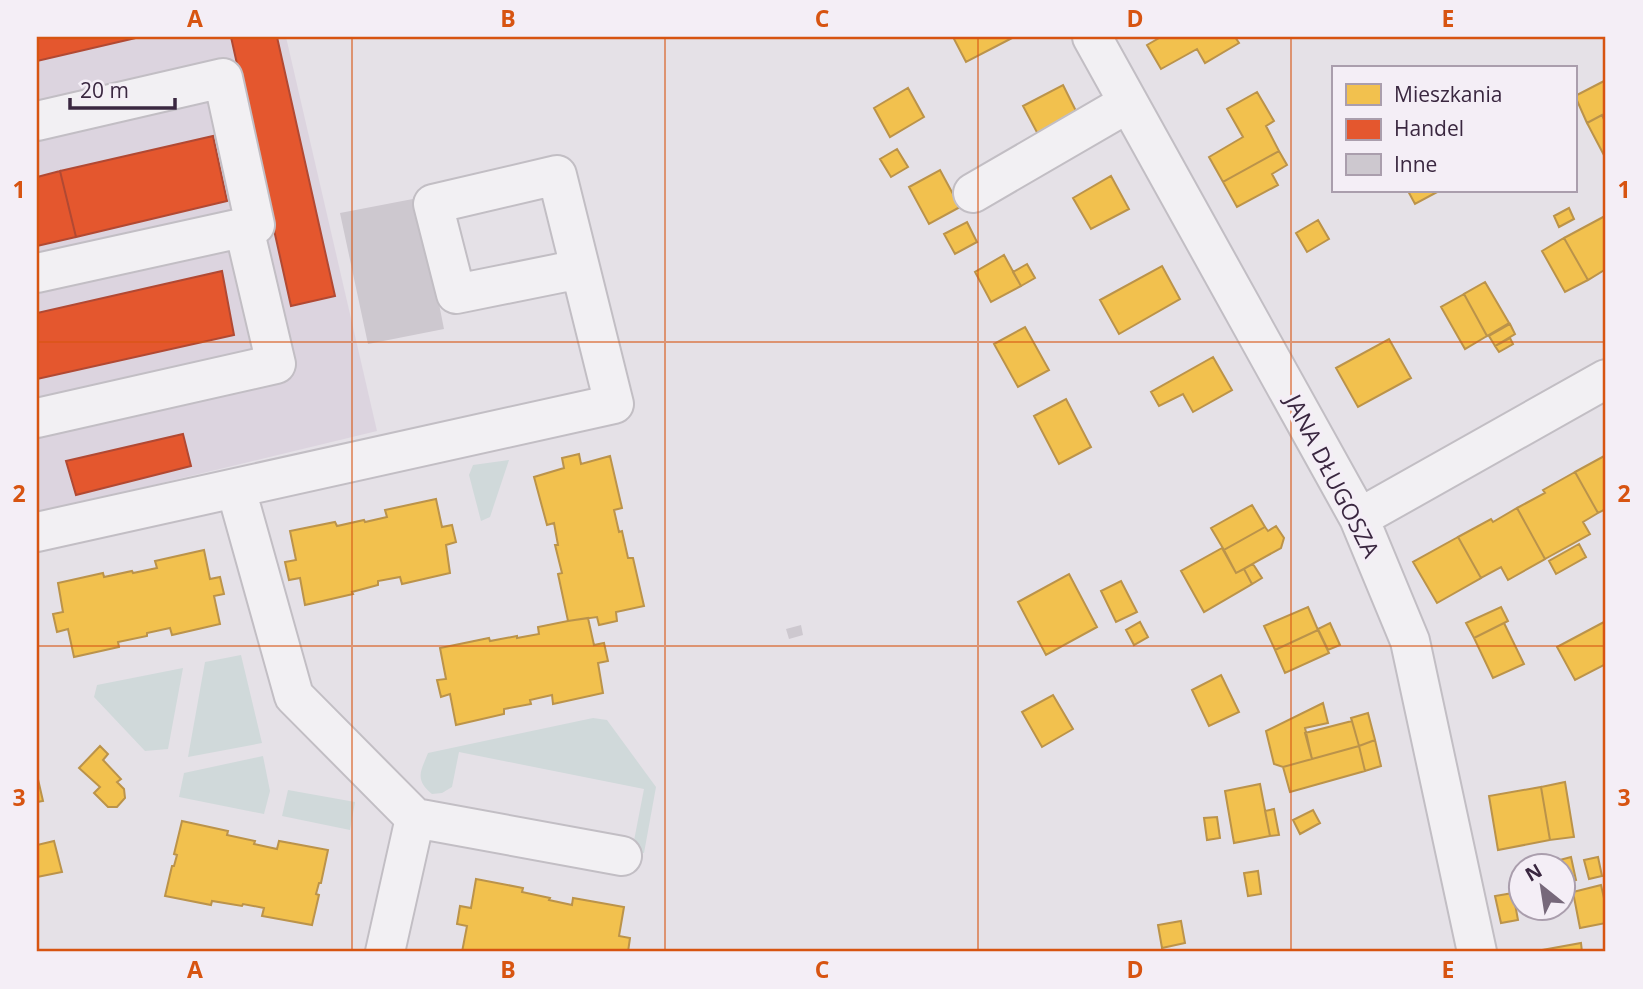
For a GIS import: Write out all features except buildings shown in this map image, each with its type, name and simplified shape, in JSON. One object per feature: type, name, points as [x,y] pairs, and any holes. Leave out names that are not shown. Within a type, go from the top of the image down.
[{"type":"street","name":"JANA DŁUGOSZA","points":[[1091,37],[1359,519],[1410,641],[1477,952]]},
{"type":"street","points":[[37,121],[223,78],[255,225],[37,272]]},
{"type":"street","points":[[973,192],[1128,103]]},
{"type":"street","points":[[37,418],[276,364],[244,228]]},
{"type":"street","points":[[37,532],[614,404],[580,269]]},
{"type":"street","points":[[1359,519],[1606,379]]},
{"type":"street","points":[[236,489],[293,696],[415,818],[622,856]]},
{"type":"street","points":[[385,952],[415,818]]},
{"type":"shaded area","points":[[37,37],[286,37],[377,431],[37,513]]},
{"type":"shaded area","points":[[509,460],[490,517],[481,521],[469,475],[473,465]]},
{"type":"shaded area","points":[[241,655],[262,743],[188,757],[205,662]]},
{"type":"shaded area","points":[[183,668],[168,749],[145,751],[94,697],[97,685]]},
{"type":"shaded area","points":[[593,718],[607,720],[656,787],[644,853],[632,851],[644,789],[459,752],[452,787],[442,793],[432,794],[421,779],[421,770],[428,753]]},
{"type":"shaded area","points":[[263,756],[270,791],[264,814],[179,797],[184,773]]},
{"type":"shaded area","points":[[288,790],[355,802],[350,830],[282,816]]}]
